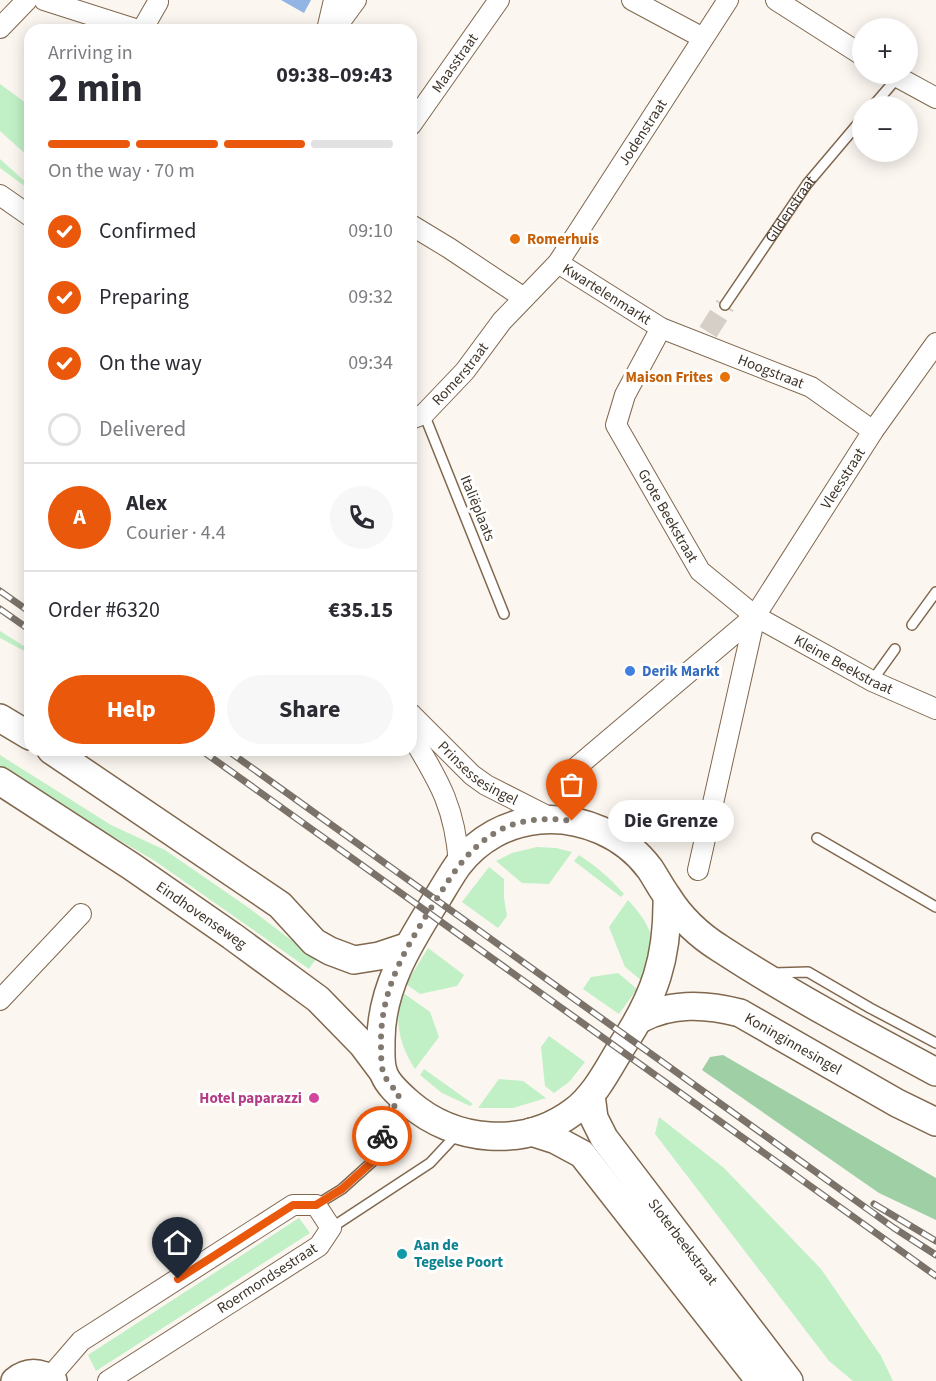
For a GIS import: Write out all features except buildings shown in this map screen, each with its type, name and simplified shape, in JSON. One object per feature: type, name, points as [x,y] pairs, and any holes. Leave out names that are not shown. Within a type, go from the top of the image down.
[{"type":"main road","points":[[0,718],[24,732]]},
{"type":"main road","points":[[60,756],[280,905],[314,942],[330,951],[354,960],[379,956],[406,947]]},
{"type":"main road","name":"Eindhovenseweg","points":[[0,781],[131,866],[318,999],[362,1044],[399,1095],[435,1122],[460,1132],[502,1136],[531,1132]]},
{"type":"main road","points":[[383,1072],[381,1036],[385,1005],[395,973],[406,947],[459,864],[475,848],[503,828],[523,822],[553,819],[593,826],[622,843],[649,868],[667,898],[718,948],[830,1016],[936,1072]]},
{"type":"main road","points":[[531,1132],[570,1114],[591,1095],[640,1019],[665,952],[667,898]]},
{"type":"main road","name":"Koninginnesingel","points":[[640,1019],[664,1009],[696,1006],[740,1013],[897,1103],[936,1122]]},
{"type":"main road","name":"Sloterbeekstraat","points":[[591,1095],[594,1118],[604,1138],[789,1381]]},
{"type":"main road","name":"Sloterbeekstraat","points":[[531,1132],[556,1140],[582,1154],[760,1381]]},
{"type":"main road","points":[[0,1373],[9,1381]]},
{"type":"main road","points":[[15,1381],[29,1373],[42,1374],[51,1379]]},
{"type":"street","points":[[0,28],[27,0]]},
{"type":"street","points":[[44,0],[121,24]]},
{"type":"street","name":"Maasstraat","points":[[417,116],[499,0]]},
{"type":"street","points":[[632,0],[703,38]]},
{"type":"street","name":"Jodenstraat","points":[[558,263],[728,0]]},
{"type":"street","points":[[776,0],[852,49]]},
{"type":"street","points":[[144,24],[158,2]]},
{"type":"street","points":[[332,24],[350,2]]},
{"type":"street","points":[[337,24],[350,2]]},
{"type":"street","points":[[911,84],[936,98]]},
{"type":"street","points":[[0,195],[24,212]]},
{"type":"street","points":[[417,229],[518,294]]},
{"type":"street","name":"Kwartelenmarkt","points":[[502,321],[518,294],[558,263],[661,328],[626,394]]},
{"type":"street","name":"Romerstraat","points":[[418,416],[465,371],[502,321]]},
{"type":"street","name":"Hoogstraat","points":[[661,328],[707,342],[811,387],[873,431]]},
{"type":"street","name":"Vleesstraat","points":[[566,776],[755,616],[873,431],[936,343]]},
{"type":"street","name":"Grote Beekstraat","points":[[626,394],[616,425],[700,571],[755,616]]},
{"type":"street","name":"Vleesstraat","points":[[698,870],[755,616]]},
{"type":"street","name":"Kleine Beekstraat","points":[[755,616],[872,681],[936,709]]},
{"type":"street","name":"Prinsessesingel","points":[[417,720],[472,775],[486,785],[553,819]]},
{"type":"street","name":"Prinsessesingel","points":[[417,746],[445,796],[454,824],[459,864]]},
{"type":"street","points":[[0,1000],[81,914]]},
{"type":"street","points":[[51,1379],[81,1341],[293,1205],[316,1205],[331,1228]]},
{"type":"street","name":"Roermondsestraat","points":[[108,1381],[319,1246],[331,1228]]},
{"type":"lane","name":"Gildenstraat","points":[[725,305],[807,184],[852,131]]},
{"type":"lane","name":"Italiëplaats","points":[[418,416],[504,614]]},
{"type":"lane","points":[[912,625],[936,592]]},
{"type":"lane","points":[[872,681],[895,649]]},
{"type":"lane","points":[[818,838],[936,907]]},
{"type":"lane","points":[[760,973],[808,972],[936,1043]]},
{"type":"lane","points":[[316,1205],[342,1189],[372,1162],[399,1095]]},
{"type":"lane","name":"Roermondsestraat","points":[[331,1228],[430,1163],[460,1132]]},
{"type":"green space","points":[[0,84],[24,102],[24,153],[0,131]]},
{"type":"green space","points":[[0,159],[24,181],[24,186],[0,168]]},
{"type":"green space","points":[[0,631],[24,646],[24,651],[0,638]]},
{"type":"green space","points":[[0,755],[111,825],[165,850],[249,908],[316,959],[309,969],[155,861],[42,795],[0,766]]},
{"type":"green space","points":[[537,847],[572,852],[549,884],[522,883],[496,861],[512,853]]},
{"type":"green space","points":[[579,855],[603,873],[624,894],[621,897],[574,861]]},
{"type":"green space","points":[[489,867],[504,879],[507,916],[498,928],[462,902]]},
{"type":"green space","points":[[628,900],[649,929],[651,938],[642,981],[625,967],[609,927]]},
{"type":"green space","points":[[428,948],[464,975],[457,986],[420,994],[406,984]]},
{"type":"green space","points":[[618,973],[637,989],[619,1014],[583,989],[591,977]]},
{"type":"green space","points":[[402,992],[430,1012],[439,1037],[415,1069],[405,1051],[398,1023]]},
{"type":"green space","points":[[549,1036],[585,1062],[569,1082],[554,1093],[545,1086],[541,1047]]},
{"type":"green space","points":[[723,1055],[936,1178],[936,1220],[879,1193],[702,1070],[710,1057]]},
{"type":"green space","points":[[424,1069],[473,1104],[470,1106],[442,1093],[420,1075]]},
{"type":"green space","points":[[499,1079],[523,1081],[546,1098],[513,1108],[478,1108]]},
{"type":"green space","points":[[659,1117],[724,1168],[821,1269],[881,1356],[893,1381],[853,1381],[829,1361],[655,1134]]},
{"type":"green space","points":[[299,1218],[310,1233],[96,1371],[88,1355]]},
{"type":"water","points":[[281,0],[311,0],[304,13]]},
{"type":"tunnel","points":[[708,332],[725,305]]},
{"type":"railway","points":[[0,591],[24,608]]},
{"type":"railway","points":[[0,609],[24,626]]},
{"type":"railway","points":[[209,756],[936,1276]]},
{"type":"railway","points":[[235,756],[894,1228],[936,1255]]},
{"type":"railway","points":[[874,1204],[936,1241]]},
{"type":"way so far","points":[[382,1136],[399,1095],[383,1072],[381,1036],[390,987],[406,947],[459,864],[496,832],[523,822],[553,819],[572,821]]},
{"type":"place","name":"Romerhuis","points":[[515,239]]},
{"type":"place","name":"Maison Frites","points":[[725,377]]},
{"type":"place","name":"Derik Markt","points":[[630,671]]},
{"type":"place","name":"Die Grenze","points":[[572,821]]},
{"type":"place","name":"Hotel paparazzi","points":[[314,1098]]},
{"type":"place","name":"Aan de Tegelse Poort","points":[[402,1254]]},
{"type":"route","points":[[178,1279],[293,1205],[316,1205],[342,1189],[372,1162],[382,1136]]}]
